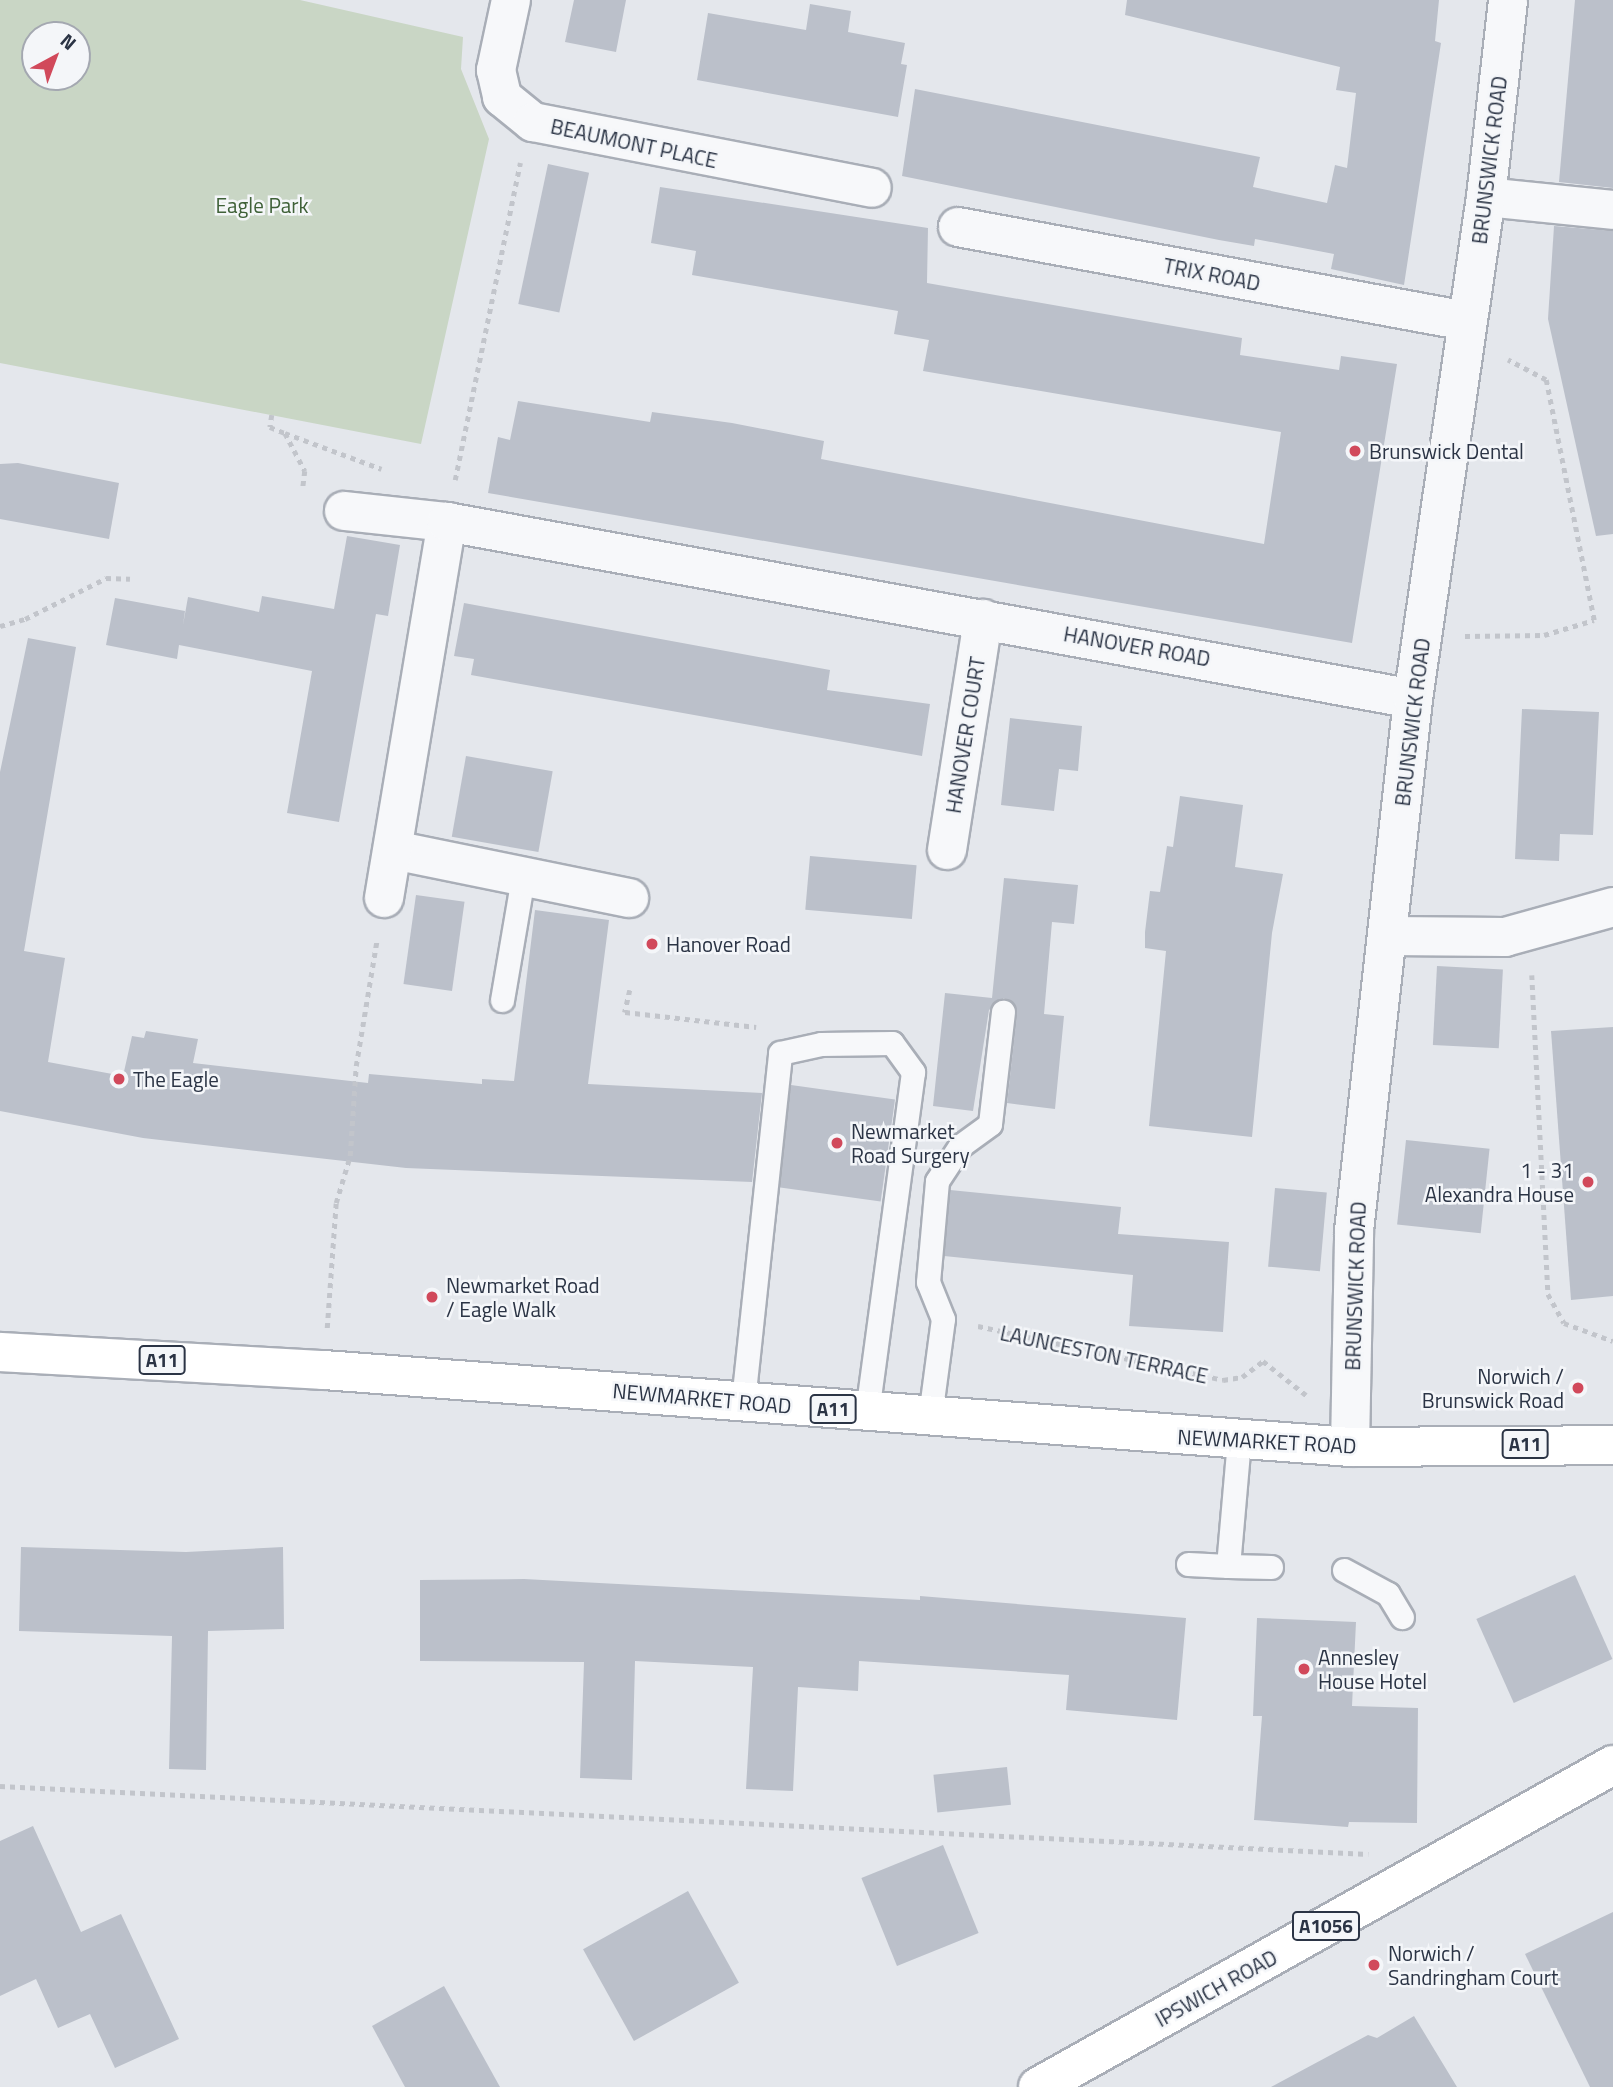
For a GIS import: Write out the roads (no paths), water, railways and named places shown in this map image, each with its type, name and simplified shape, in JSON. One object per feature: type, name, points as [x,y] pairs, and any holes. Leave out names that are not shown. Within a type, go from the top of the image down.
[{"type":"main road","name":"NEWMARKET ROAD","points":[[0,1352],[324,1370],[1350,1447],[1613,1445]]},
{"type":"main road","name":"IPSWICH ROAD","points":[[1038,2087],[1081,2077],[1401,1884],[1613,1765]]},
{"type":"street","name":"BEAUMONT PLACE","points":[[511,0],[496,70],[502,97],[533,122],[872,188]]},
{"type":"street","name":"BRUNSWICK ROAD","points":[[1350,1447],[1354,1231],[1389,936],[1413,699],[1464,329],[1486,197],[1508,0]]},
{"type":"street","points":[[1486,197],[1613,210]]},
{"type":"street","name":"TRIX ROAD","points":[[958,227],[1464,329]]},
{"type":"street","name":"HANOVER ROAD","points":[[344,511],[447,522],[1413,699]]},
{"type":"street","points":[[384,898],[447,522]]},
{"type":"street","name":"HANOVER COURT","points":[[947,850],[983,619]]},
{"type":"street","points":[[393,850],[629,898]]},
{"type":"street","points":[[1389,936],[1505,937],[1613,907]]},
{"type":"lane","points":[[502,1000],[523,877]]},
{"type":"lane","points":[[930,1416],[943,1319],[928,1282],[937,1181],[960,1146],[990,1124],[1003,1012]]},
{"type":"lane","points":[[743,1401],[780,1053],[821,1044],[892,1043],[913,1072],[867,1412]]},
{"type":"lane","points":[[1228,1566],[1239,1440]]},
{"type":"lane","points":[[1188,1564],[1271,1567]]},
{"type":"lane","points":[[1344,1570],[1388,1594],[1402,1617]]},
{"type":"place","name":"Brunswick Dental","points":[[1355,451]]},
{"type":"place","name":"Hanover Road","points":[[652,944]]},
{"type":"place","name":"The Eagle","points":[[119,1079]]},
{"type":"place","name":"Newmarket Road Surgery","points":[[837,1143]]},
{"type":"place","name":"1 - 31 Alexandra House","points":[[1588,1182]]},
{"type":"place","name":"Newmarket Road / Eagle Walk","points":[[432,1297]]},
{"type":"place","name":"Norwich / Brunswick Road","points":[[1578,1388]]},
{"type":"place","name":"Annesley House Hotel","points":[[1304,1669]]},
{"type":"place","name":"Norwich / Sandringham Court","points":[[1374,1965]]},
{"type":"park label","name":"Eagle Park","points":[[262,205]]}]
